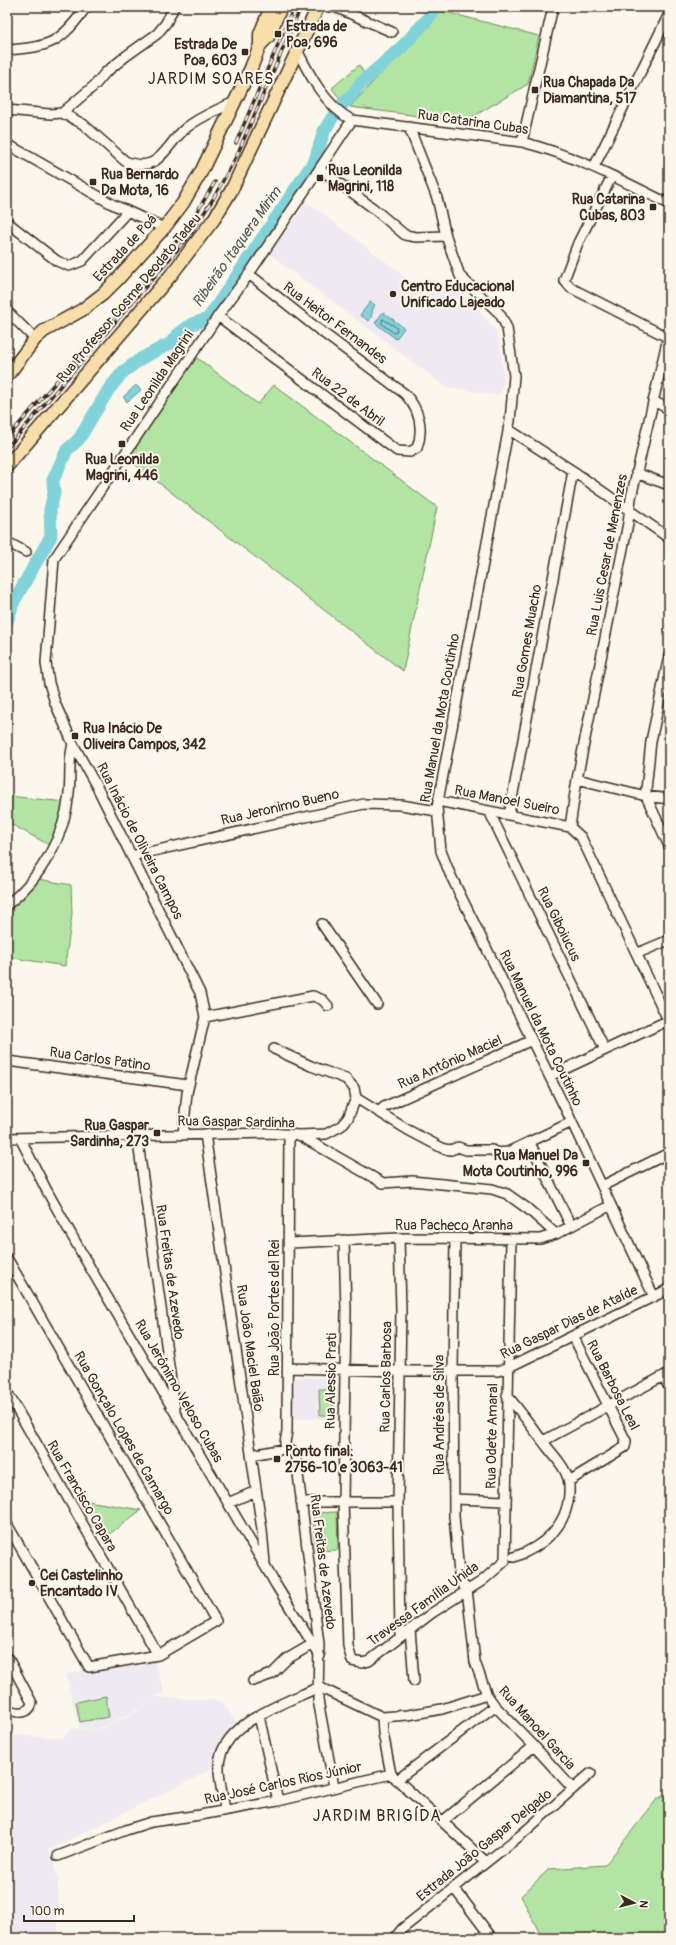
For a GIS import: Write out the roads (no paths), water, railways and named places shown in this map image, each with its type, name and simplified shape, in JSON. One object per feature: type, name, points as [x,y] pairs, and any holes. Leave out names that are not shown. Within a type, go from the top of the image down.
[{"type":"main road","name":"Estrada de Poá","points":[[260,45],[260,34],[271,7]]},
{"type":"main road","name":"Estrada de Poá","points":[[7,376],[35,339],[44,331],[82,310],[103,294],[164,228],[192,188],[235,102],[260,45],[268,37],[281,7]]},
{"type":"main road","name":"Rua Professor Cosme Deodato Tadeu","points":[[7,466],[171,275],[214,219],[231,191],[318,7]]},
{"type":"street","points":[[7,50],[31,48],[52,43],[69,29],[86,7]]},
{"type":"street","points":[[62,113],[95,85],[105,73],[157,34],[166,23],[174,7]]},
{"type":"street","points":[[335,7],[392,32]]},
{"type":"street","points":[[522,142],[553,7]]},
{"type":"street","points":[[594,167],[669,14]]},
{"type":"street","points":[[297,50],[309,74],[331,103],[348,118]]},
{"type":"street","points":[[7,110],[50,114],[62,113],[83,124],[125,161],[132,164],[148,165],[156,162],[187,127],[217,110],[235,102]]},
{"type":"street","name":"Rua Catarina Cubas","points":[[348,118],[522,142],[541,146],[594,167],[669,204]]},
{"type":"street","name":"Rua Leonilda Magrini","points":[[54,559],[218,316],[249,274],[320,169],[348,118]]},
{"type":"street","name":"Rua Manuel da Mota Coutinho","points":[[409,127],[437,198],[446,236],[460,276],[500,314],[507,328],[514,376],[508,429],[438,801],[437,811],[441,851],[450,874],[550,1076],[654,1296]]},
{"type":"street","points":[[7,144],[127,212],[164,228]]},
{"type":"street","points":[[320,169],[373,208],[405,235],[416,237],[446,236]]},
{"type":"street","points":[[612,176],[564,277],[565,283],[571,288],[668,337]]},
{"type":"street","points":[[7,222],[57,261],[70,266],[82,261],[127,212]]},
{"type":"street","name":"Rua Heitor Fernandes","points":[[249,274],[318,329],[405,394]]},
{"type":"street","points":[[7,311],[35,339]]},
{"type":"street","name":"Rua 22 de Abril","points":[[218,316],[397,451],[410,452],[417,448],[420,431],[416,408],[405,394]]},
{"type":"street","name":"Rua Luis Cesar de Menenzes","points":[[570,827],[577,779],[636,473],[668,337]]},
{"type":"street","points":[[653,401],[669,409]]},
{"type":"street","points":[[508,429],[573,471],[669,538]]},
{"type":"street","name":"Rua Gomes Muacho","points":[[509,815],[573,471]]},
{"type":"street","points":[[636,473],[669,485]]},
{"type":"street","points":[[7,542],[26,552]]},
{"type":"street","name":"Rua Inácio de Oliveira Campos","points":[[54,559],[46,663],[49,683],[55,703],[73,744],[98,789],[190,970],[200,993],[204,1017],[188,1085],[183,1135]]},
{"type":"street","points":[[669,656],[651,741],[646,796],[669,846]]},
{"type":"street","points":[[7,905],[20,893],[56,845],[65,821],[68,804],[70,758],[73,744]]},
{"type":"street","points":[[577,779],[646,796],[669,799]]},
{"type":"street","name":"Rua Manoel Sueiro","points":[[438,801],[570,827]]},
{"type":"street","name":"Rua Jeronimo Bueno","points":[[131,856],[364,804],[401,805],[437,811]]},
{"type":"street","name":"Rua Giboiucus","points":[[489,811],[605,1050]]},
{"type":"street","points":[[550,1076],[669,1020],[581,837],[570,827]]},
{"type":"street","points":[[322,924],[377,1004]]},
{"type":"street","points":[[638,953],[669,940]]},
{"type":"street","points":[[204,1017],[312,996],[324,1000],[328,1006]]},
{"type":"street","name":"Rua Antônio Maciel","points":[[380,1111],[384,1107],[532,1040]]},
{"type":"street","points":[[274,1049],[311,1066],[346,1079],[354,1088],[356,1098],[348,1118],[338,1128],[326,1134],[299,1135]]},
{"type":"street","name":"Rua Carlos Patino","points":[[7,1061],[188,1085]]},
{"type":"street","points":[[356,1098],[380,1111],[408,1130],[444,1149],[451,1150],[458,1147],[466,1150],[492,1150],[496,1153],[504,1153],[530,1143],[572,1122]]},
{"type":"street","name":"Rua Gaspar Sardinha","points":[[7,1138],[269,1133],[299,1135],[384,1183],[412,1181],[481,1187],[507,1194],[528,1209],[556,1234]]},
{"type":"street","name":"Rua João Maciel Baião","points":[[205,1134],[262,1530],[265,1566]]},
{"type":"street","name":"Rua João Portes del Rei","points":[[284,1448],[287,1440],[289,1134]]},
{"type":"street","name":"Rua Freitas de Azevedo","points":[[137,1135],[175,1412]]},
{"type":"street","name":"Rua Jerônimo Veloso Cubas","points":[[20,1138],[54,1205],[311,1645],[320,1656]]},
{"type":"street","points":[[530,1143],[571,1226]]},
{"type":"street","points":[[602,1186],[669,1153]]},
{"type":"street","name":"Rua Pacheco Aranha","points":[[288,1243],[399,1238],[540,1239],[556,1234],[611,1205]]},
{"type":"street","name":"Rua Carlos Barbosa","points":[[399,1238],[400,1371],[398,1502],[400,1637]]},
{"type":"street","name":"Rua Andréas de Silva","points":[[455,1239],[453,1371],[454,1499],[459,1574],[462,1584],[467,1589]]},
{"type":"street","name":"Rua Odete Amaral","points":[[505,1561],[507,1368],[511,1239]]},
{"type":"street","name":"Rua Alessio Prati","points":[[344,1240],[346,1310],[344,1501],[348,1646],[350,1657],[355,1663]]},
{"type":"street","name":"Rua Gonçalo Lopes de Camargo","points":[[7,1258],[216,1621],[158,1655]]},
{"type":"street","name":"Rua Gaspar Dias de Ataíde","points":[[288,1368],[400,1371],[489,1371],[507,1368],[669,1289]]},
{"type":"street","name":"Rua Barbosa Leal","points":[[569,1481],[625,1447],[626,1441],[573,1336]]},
{"type":"street","points":[[543,1441],[666,1375],[669,1387]]},
{"type":"street","name":"Rua Francisco Capara","points":[[7,1392],[158,1655]]},
{"type":"street","points":[[507,1394],[566,1473],[569,1481],[566,1510],[559,1526],[550,1537],[539,1545],[514,1558]]},
{"type":"street","points":[[251,1455],[284,1448]]},
{"type":"street","name":"Rua Freitas de Azevedo","points":[[284,1448],[292,1450],[295,1454],[320,1656],[320,1712],[334,1787]]},
{"type":"street","points":[[228,1503],[256,1492]]},
{"type":"street","points":[[454,1499],[505,1501]]},
{"type":"street","points":[[301,1502],[398,1502]]},
{"type":"street","points":[[7,1524],[89,1667],[158,1655]]},
{"type":"street","name":"Travessa Família Unida","points":[[355,1663],[368,1661],[467,1589],[482,1581],[505,1561]]},
{"type":"street","name":"Rua Manoel Garcia","points":[[467,1589],[475,1662],[487,1695],[495,1706],[573,1789]]},
{"type":"street","points":[[410,1629],[414,1682]]},
{"type":"street","points":[[253,1681],[272,1674],[287,1659],[311,1645]]},
{"type":"street","points":[[7,1656],[32,1703],[27,1712],[21,1713],[7,1710]]},
{"type":"street","points":[[225,1810],[219,1767],[222,1752],[230,1735],[239,1727],[259,1716],[319,1687],[382,1717],[408,1715],[442,1709],[487,1695]]},
{"type":"street","points":[[394,1777],[495,1706]]},
{"type":"street","points":[[259,1716],[278,1801]]},
{"type":"street","points":[[382,1717],[383,1733],[394,1777],[486,1862]]},
{"type":"street","points":[[443,1821],[534,1746]]},
{"type":"street","name":"Estrada João Gaspar Delgado","points":[[395,1938],[402,1929],[527,1830],[591,1773]]},
{"type":"street","name":"Rua José Carlos Rios Júnior","points":[[58,1856],[151,1822],[278,1801],[334,1787],[394,1777]]},
{"type":"street","points":[[454,1888],[492,1938]]},
{"type":"water","points":[[370,302],[375,305],[369,321],[360,315]]},
{"type":"water","points":[[383,312],[404,328],[396,339],[375,323]]},
{"type":"water","points":[[136,385],[141,390],[127,402],[123,397]]},
{"type":"waterway","name":"Ribeirão Itaquera Mirim","points":[[7,622],[13,603],[51,536],[50,510],[54,493],[53,480],[67,450],[79,439],[109,389],[123,372],[142,358],[171,343],[177,335],[192,324],[208,319],[315,160],[324,131],[339,107],[350,98],[360,84],[402,47],[427,20],[435,7]]},
{"type":"railway","points":[[236,143],[294,7]]},
{"type":"railway","points":[[7,448],[190,235],[213,199],[237,155],[301,7]]},
{"type":"railway","points":[[7,438],[160,263],[191,222],[215,182]]},
{"type":"place","name":"Estrada de Poa, 696","points":[[278,34]]},
{"type":"place","name":"Estrada De Poa, 603","points":[[245,52]]},
{"type":"place","name":"Rua Chapada Da Diamantina, 517","points":[[535,90]]},
{"type":"place","name":"Rua Leonilda Magrini, 118","points":[[320,178]]},
{"type":"place","name":"Rua Bernardo Da Mota, 16","points":[[93,182]]},
{"type":"place","name":"Rua Catarina Cubas, 803","points":[[653,207]]},
{"type":"place","name":"Centro Educacional Unificado Lajeado","points":[[393,294]]},
{"type":"place","name":"Rua Leonilda Magrini, 446","points":[[122,444]]},
{"type":"place","name":"Rua Inácio De Oliveira Campos, 342","points":[[75,736]]},
{"type":"place","name":"Rua Gaspar Sardinha, 273","points":[[157,1133]]},
{"type":"place","name":"Rua Manuel Da Mota Coutinho, 996","points":[[586,1163]]},
{"type":"place","name":"Ponto final: 2756-10 e 3063-41","points":[[277,1459]]},
{"type":"place","name":"Cei Castelinho Encantado IV","points":[[32,1583]]},
{"type":"district","name":"JARDIM SOARES","points":[[211,79]]},
{"type":"district","name":"JARDIM BRIGÍDA","points":[[377,1816]]}]
